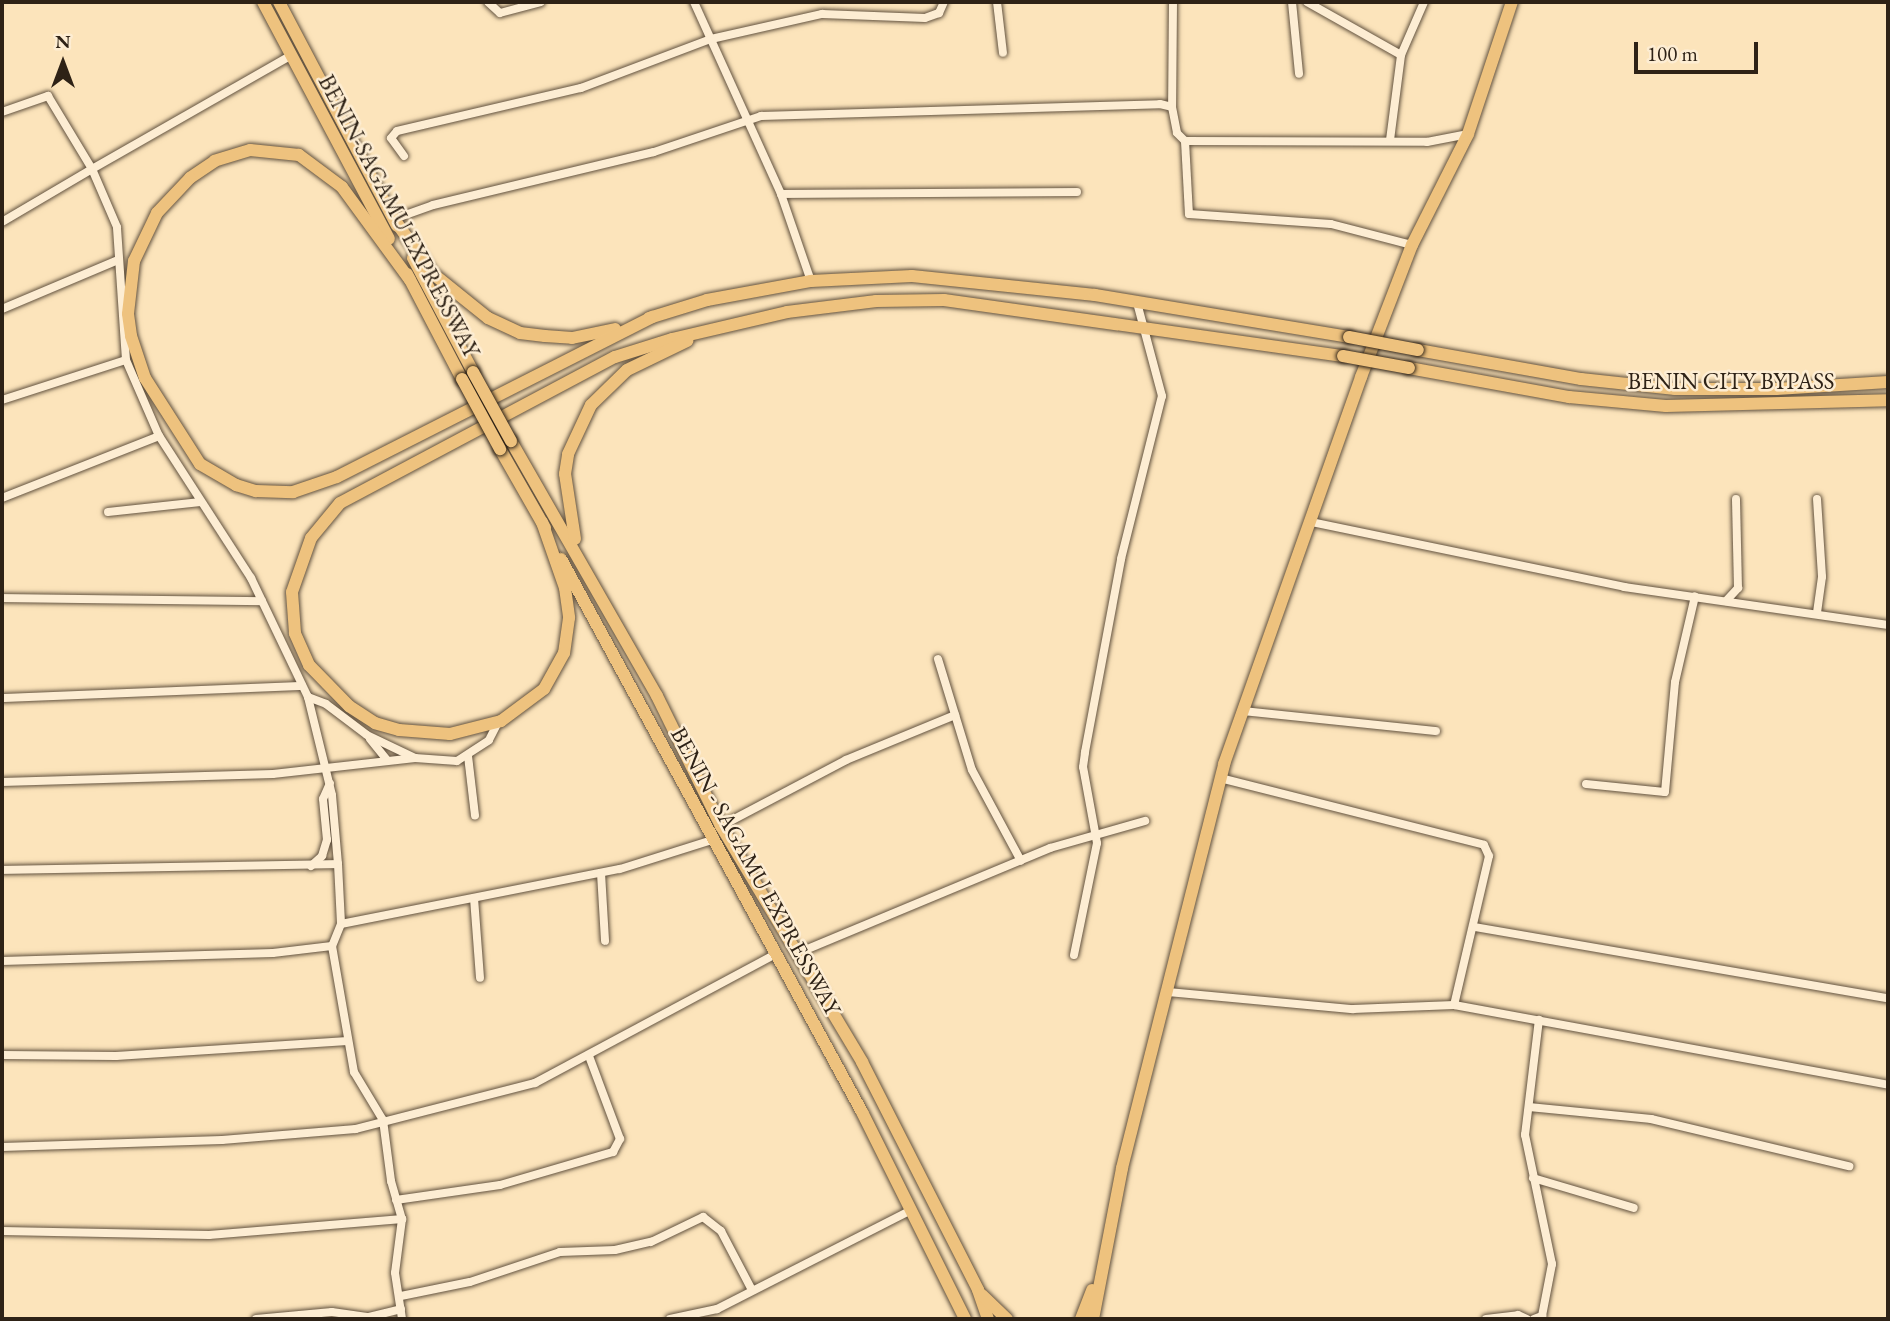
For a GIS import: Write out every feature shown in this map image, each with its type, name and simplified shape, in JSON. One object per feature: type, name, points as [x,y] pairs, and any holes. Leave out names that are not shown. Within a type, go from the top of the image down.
[{"type":"highway","name":"BENIN-SAGAMU EXPRESSWAY","points":[[262,2],[410,280],[467,375]]},
{"type":"highway","points":[[281,2],[394,219],[467,375],[506,445],[602,599],[673,726],[722,826],[883,1100],[980,1294],[988,1319]]},
{"type":"highway","points":[[1083,1319],[1099,1273],[1220,778],[1412,245],[1468,134],[1512,2]]},
{"type":"highway","points":[[410,280],[334,180],[299,155],[250,150],[215,162],[190,178],[157,213],[134,261],[128,314],[131,336],[145,378],[200,464],[236,485],[293,492],[338,477],[653,317]]},
{"type":"highway","points":[[394,219],[432,273],[467,305],[520,333],[572,338],[653,317]]},
{"type":"highway","name":"BENIN CITY BYPASS","points":[[653,317],[707,300],[811,281],[912,276],[1137,303],[1349,337],[1581,379],[1675,389],[1776,389],[1888,382]]},
{"type":"highway","name":"BENIN CITY BYPASS","points":[[719,325],[876,301],[944,300],[1143,325],[1343,356],[1569,397],[1666,406],[1888,400]]},
{"type":"highway","points":[[602,599],[570,529],[565,496],[568,454],[581,424],[603,391],[627,370],[719,325]]},
{"type":"highway","points":[[542,522],[565,588],[569,618],[564,653],[544,689],[498,722],[450,734],[399,730],[375,723],[330,688],[309,665],[295,633],[292,592],[311,538],[340,503],[615,357],[719,325]]},
{"type":"highway","name":"BENIN - SAGAMU EXPRESSWAY","points":[[506,445],[542,522],[777,953],[965,1319]]},
{"type":"highway","points":[[980,1294],[1007,1319]]},
{"type":"street","points":[[488,2],[500,13],[541,2]]},
{"type":"street","points":[[694,2],[781,194],[811,281]]},
{"type":"street","points":[[404,156],[391,138],[397,131],[571,91],[710,38],[822,15],[925,18],[939,13],[944,2]]},
{"type":"street","points":[[997,2],[1003,53]]},
{"type":"street","points":[[1173,2],[1172,107],[1177,133],[1185,141],[1189,214],[1331,224],[1412,245]]},
{"type":"street","points":[[1292,2],[1299,74]]},
{"type":"street","points":[[1307,2],[1401,55]]},
{"type":"street","points":[[1390,140],[1401,55],[1424,2]]},
{"type":"street","points":[[2,222],[290,56]]},
{"type":"street","points":[[2,112],[48,96],[92,169],[117,228],[126,360],[159,436],[200,502],[229,541],[262,601],[307,697],[330,783],[341,924],[332,946],[348,1041],[365,1097],[383,1120],[402,1219],[395,1273],[401,1296],[402,1319]]},
{"type":"street","points":[[394,219],[433,205],[654,152],[761,116],[1160,104],[1172,107]]},
{"type":"street","points":[[1185,141],[1427,142],[1468,134]]},
{"type":"street","points":[[781,194],[1077,192]]},
{"type":"street","points":[[2,309],[118,260]]},
{"type":"street","points":[[1074,955],[1097,834],[1083,767],[1085,752],[1121,559],[1162,396],[1137,303]]},
{"type":"street","points":[[2,400],[126,360]]},
{"type":"street","points":[[2,498],[159,436]]},
{"type":"street","points":[[1726,601],[1738,589],[1736,499]]},
{"type":"street","points":[[1817,499],[1822,577],[1818,614]]},
{"type":"street","points":[[107,512],[200,502]]},
{"type":"street","points":[[1311,522],[1624,587],[1888,625]]},
{"type":"street","points":[[1586,784],[1665,792],[1675,682],[1695,596]]},
{"type":"street","points":[[2,598],[262,601]]},
{"type":"street","points":[[938,659],[982,792],[1021,860]]},
{"type":"street","points":[[2,698],[302,685]]},
{"type":"street","points":[[307,697],[326,704],[368,736],[415,758]]},
{"type":"street","points":[[1242,711],[1436,731]]},
{"type":"street","points":[[722,826],[846,760],[955,715]]},
{"type":"street","points":[[2,782],[326,769],[415,758],[446,762],[468,756],[489,740],[498,722]]},
{"type":"street","points":[[368,736],[388,761]]},
{"type":"street","points":[[468,756],[475,816]]},
{"type":"street","points":[[1220,778],[1484,845],[1489,856],[1475,927],[1454,1005]]},
{"type":"street","points":[[312,866],[322,856],[327,840],[323,799],[330,783]]},
{"type":"street","points":[[798,953],[1021,860],[1145,821]]},
{"type":"street","points":[[341,924],[601,873],[715,839]]},
{"type":"street","points":[[2,870],[171,864],[338,864]]},
{"type":"street","points":[[601,873],[605,941]]},
{"type":"street","points":[[474,898],[480,978]]},
{"type":"street","points":[[1475,927],[1888,998]]},
{"type":"street","points":[[2,961],[273,953],[332,946]]},
{"type":"street","points":[[2,1147],[222,1140],[356,1129],[536,1083],[777,953]]},
{"type":"street","points":[[1168,992],[1353,1009],[1454,1005],[1888,1085]]},
{"type":"street","points":[[1534,1319],[1542,1316],[1552,1264],[1525,1135],[1539,1020]]},
{"type":"street","points":[[2,1055],[104,1057],[348,1041]]},
{"type":"street","points":[[397,1200],[500,1185],[613,1152],[620,1139],[589,1056]]},
{"type":"street","points":[[1529,1107],[1651,1119],[1849,1166]]},
{"type":"street","points":[[1533,1178],[1634,1208]]},
{"type":"street","points":[[670,1319],[709,1313],[911,1210]]},
{"type":"street","points":[[401,1296],[470,1282],[560,1252],[615,1250],[651,1242],[703,1217],[721,1231],[752,1290]]},
{"type":"street","points":[[2,1231],[209,1235],[402,1219]]},
{"type":"street","points":[[256,1319],[332,1312],[369,1317],[401,1309]]},
{"type":"street","points":[[1486,1319],[1518,1315],[1527,1319]]}]
